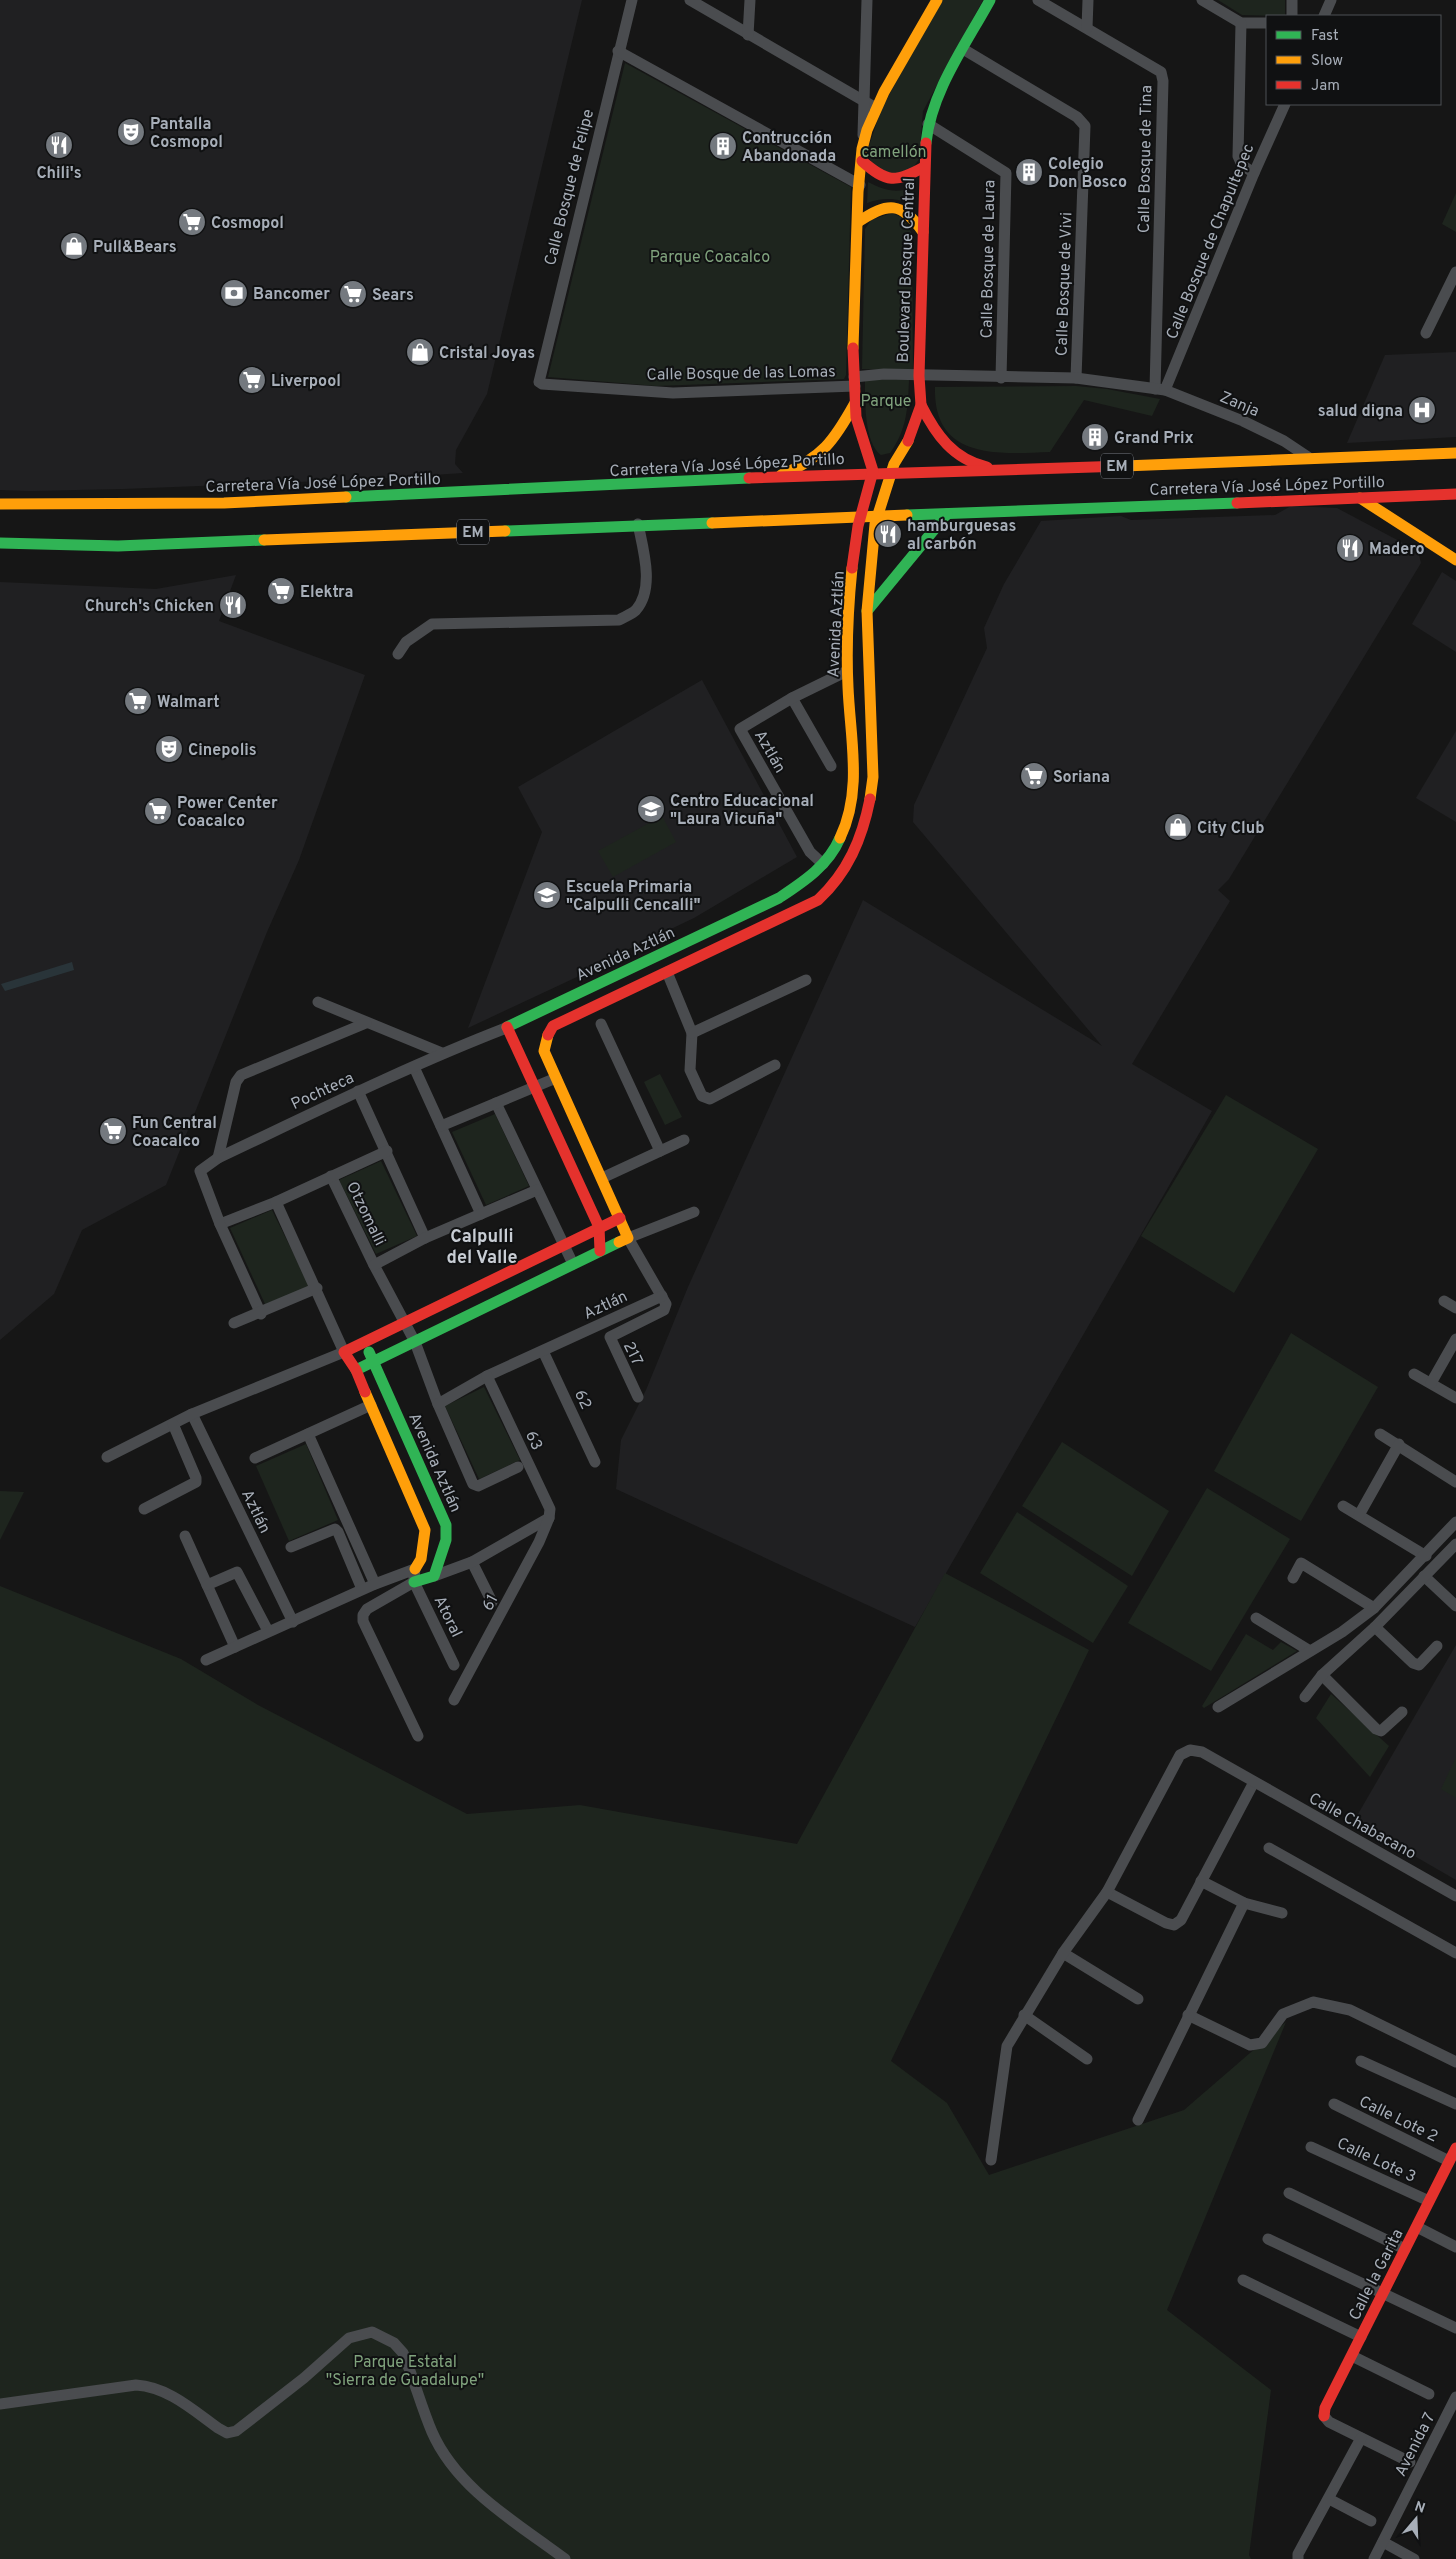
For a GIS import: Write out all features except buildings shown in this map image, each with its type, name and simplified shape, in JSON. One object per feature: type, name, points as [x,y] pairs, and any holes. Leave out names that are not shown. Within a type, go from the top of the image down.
[{"type":"street","name":"Calle Bosque de Felipe","points":[[539,382],[618,51],[632,0]]},
{"type":"street","points":[[690,0],[876,108]]},
{"type":"street","points":[[748,35],[750,0]]},
{"type":"street","points":[[867,0],[854,381],[856,418],[873,469]]},
{"type":"street","points":[[862,155],[876,108],[937,0]]},
{"type":"street","name":"Boulevard Bosque Central","points":[[877,516],[893,473],[894,464],[908,442],[921,405],[919,376],[924,167],[928,124],[932,108],[990,0]]},
{"type":"street","name":"Calle Bosque de Tina","points":[[1038,0],[1162,72],[1160,390]]},
{"type":"street","points":[[1087,28],[1088,0]]},
{"type":"street","points":[[1202,0],[1241,23],[1266,23]]},
{"type":"street","points":[[1292,0],[1292,15]]},
{"type":"street","points":[[1324,15],[1331,0]]},
{"type":"street","points":[[1241,23],[1238,156],[1242,165],[1254,173]]},
{"type":"street","name":"Calle Bosque de Vivi","points":[[963,49],[1077,116],[1085,126],[1076,378]]},
{"type":"street","points":[[618,51],[860,185]]},
{"type":"street","name":"Calle Bosque de Chapultepec","points":[[1160,390],[1285,105]]},
{"type":"street","name":"Calle Bosque de Laura","points":[[928,124],[1006,173],[1001,378]]},
{"type":"street","points":[[862,155],[881,178],[891,181],[902,180],[924,167]]},
{"type":"street","points":[[858,222],[879,208],[892,207],[913,216],[923,232]]},
{"type":"street","points":[[1426,333],[1456,272]]},
{"type":"street","name":"Calle Bosque de las Lomas","points":[[539,382],[542,384],[673,393],[854,381],[884,374],[1001,378],[1076,378],[1160,390]]},
{"type":"street","name":"Zanja","points":[[1160,390],[1243,421],[1284,441],[1308,457]]},
{"type":"street","points":[[777,477],[809,464],[825,451],[835,440],[855,402]]},
{"type":"street","points":[[921,405],[934,432],[959,458],[972,465],[1009,471]]},
{"type":"street","name":"Carretera Vía José López Portillo","points":[[0,504],[113,505],[224,503],[777,477],[873,469],[893,473],[1009,471],[1308,457],[1456,453]]},
{"type":"street","name":"Avenida Aztlán","points":[[506,1028],[779,898],[811,877],[824,864],[842,836],[852,801],[853,774],[847,671],[849,611],[861,517],[873,469]]},
{"type":"street","name":"Carretera Vía José López Portillo","points":[[0,543],[118,546],[638,524],[1456,494]]},
{"type":"street","points":[[1360,498],[1456,560]]},
{"type":"street","points":[[849,611],[867,611],[946,514]]},
{"type":"street","name":"Avenida Aztlán","points":[[628,1238],[544,1051],[547,1036],[553,1026],[818,900],[834,886],[845,870],[859,842],[870,803],[873,778],[867,611],[874,524],[877,516]]},
{"type":"street","points":[[398,654],[406,642],[432,624],[619,620],[635,611],[644,596],[646,562],[638,524]]},
{"type":"street","name":"Aztlán","points":[[824,864],[810,852],[740,729],[792,698],[847,671]]},
{"type":"street","points":[[792,698],[831,766]]},
{"type":"street","points":[[667,972],[692,1033],[690,1070],[702,1096],[706,1099],[775,1065]]},
{"type":"street","points":[[692,1033],[806,980]]},
{"type":"street","points":[[566,998],[574,1016]]},
{"type":"street","points":[[318,1002],[442,1053]]},
{"type":"street","points":[[218,1158],[236,1082],[241,1074],[366,1023]]},
{"type":"street","points":[[601,1024],[660,1151]]},
{"type":"street","points":[[506,1028],[599,1227],[600,1251]]},
{"type":"street","name":"Pochteca","points":[[220,1224],[200,1171],[218,1158],[442,1053],[506,1028]]},
{"type":"street","points":[[414,1067],[481,1214]]},
{"type":"street","points":[[441,1126],[556,1078]]},
{"type":"street","points":[[358,1091],[387,1151],[425,1238]]},
{"type":"street","points":[[496,1103],[573,1264]]},
{"type":"street","points":[[602,1178],[684,1140]]},
{"type":"street","name":"Otzomalli","points":[[220,1224],[276,1202],[387,1151]]},
{"type":"street","name":"Otzomalli","points":[[331,1176],[374,1265],[415,1342]]},
{"type":"street","name":"Otzomalli","points":[[374,1265],[425,1238],[537,1190]]},
{"type":"street","points":[[276,1202],[317,1288],[344,1352],[356,1370],[424,1530],[421,1559],[415,1569],[414,1582]]},
{"type":"street","points":[[356,1370],[600,1251],[694,1212]]},
{"type":"street","points":[[108,1457],[192,1414],[344,1352],[620,1218]]},
{"type":"street","points":[[220,1224],[261,1314]]},
{"type":"street","points":[[628,1238],[662,1296]]},
{"type":"street","points":[[234,1323],[261,1314],[317,1288]]},
{"type":"street","name":"Aztlán","points":[[438,1404],[487,1376],[662,1296]]},
{"type":"street","name":"217","points":[[638,1398],[610,1337],[664,1310],[666,1304],[662,1296]]},
{"type":"street","points":[[1444,1301],[1456,1308]]},
{"type":"street","points":[[1431,1383],[1456,1339]]},
{"type":"street","name":"Avenida Aztlán","points":[[364,1342],[446,1526],[446,1540],[434,1576]]},
{"type":"street","points":[[415,1342],[438,1404],[475,1486],[518,1467]]},
{"type":"street","name":"62","points":[[543,1351],[595,1462]]},
{"type":"street","points":[[1414,1374],[1456,1398]]},
{"type":"street","name":"63","points":[[487,1376],[550,1509],[549,1518]]},
{"type":"street","points":[[255,1458],[371,1405]]},
{"type":"street","name":"Aztlán","points":[[192,1414],[293,1622]]},
{"type":"street","points":[[144,1509],[196,1482],[173,1424]]},
{"type":"street","points":[[308,1434],[374,1584]]},
{"type":"street","points":[[1380,1434],[1399,1444],[1456,1482]]},
{"type":"street","points":[[1359,1514],[1399,1444]]},
{"type":"street","points":[[1343,1506],[1426,1556]]},
{"type":"street","name":"Atoral","points":[[434,1576],[472,1562],[549,1518]]},
{"type":"street","name":"61","points":[[454,1700],[539,1542],[549,1518]]},
{"type":"street","points":[[1218,1707],[1342,1632],[1374,1608],[1426,1556],[1456,1522]]},
{"type":"street","points":[[292,1547],[335,1529],[338,1532],[362,1589]]},
{"type":"street","points":[[185,1536],[235,1647]]},
{"type":"street","points":[[1305,1697],[1322,1675],[1375,1627],[1456,1544]]},
{"type":"street","points":[[472,1562],[492,1602]]},
{"type":"street","points":[[1293,1578],[1301,1563],[1374,1608]]},
{"type":"street","points":[[206,1660],[362,1589],[415,1569]]},
{"type":"street","points":[[207,1585],[237,1572],[268,1631]]},
{"type":"street","points":[[418,1736],[363,1622],[363,1615],[367,1609],[414,1582],[434,1576]]},
{"type":"street","points":[[1424,1576],[1456,1606]]},
{"type":"street","name":"Atoral","points":[[414,1582],[454,1665]]},
{"type":"street","points":[[1256,1618],[1310,1651]]},
{"type":"street","points":[[1375,1627],[1413,1663],[1419,1665],[1437,1646]]},
{"type":"street","points":[[1342,1632],[1352,1646]]},
{"type":"street","points":[[1322,1675],[1376,1729],[1382,1731],[1402,1712]]},
{"type":"street","name":"Calle Chabacano","points":[[1107,1892],[1180,1755],[1190,1750],[1202,1752],[1456,1896]]},
{"type":"street","points":[[991,2160],[1007,2046],[1063,1953],[1107,1892],[1174,1925],[1181,1920],[1254,1782]]},
{"type":"street","points":[[1269,1848],[1456,1953]]},
{"type":"street","points":[[1201,1881],[1244,1903],[1282,1913]]},
{"type":"street","points":[[1138,2120],[1244,1903]]},
{"type":"street","points":[[1063,1953],[1138,1999]]},
{"type":"street","points":[[1188,2015],[1250,2045],[1262,2043],[1283,2014],[1313,2002],[1350,2010],[1456,2062]]},
{"type":"street","points":[[1024,2015],[1088,2059]]},
{"type":"street","points":[[1361,2061],[1456,2104]]},
{"type":"street","name":"Calle Lote 2","points":[[1334,2104],[1449,2161]]},
{"type":"street","name":"Calle Lote 3","points":[[1311,2147],[1429,2201]]},
{"type":"street","name":"Calle la Garita","points":[[1361,2438],[1330,2422],[1324,2416],[1325,2408],[1456,2148]]},
{"type":"street","points":[[1289,2193],[1405,2249]]},
{"type":"street","points":[[1416,2227],[1456,2247]]},
{"type":"street","points":[[1268,2239],[1456,2328]]},
{"type":"street","points":[[1244,2280],[1361,2337]]},
{"type":"street","points":[[0,2404],[136,2385],[151,2386],[165,2391],[227,2433],[236,2432],[349,2338],[372,2332],[384,2336],[404,2353],[432,2433],[458,2472],[481,2496],[565,2559]]},
{"type":"street","points":[[1352,2356],[1430,2394]]},
{"type":"street","name":"Avenida 7","points":[[1374,2559],[1453,2409],[1456,2397]]},
{"type":"street","points":[[1298,2559],[1298,2554],[1361,2438],[1410,2462]]},
{"type":"street","points":[[1329,2499],[1371,2521]]},
{"type":"street","points":[[1383,2542],[1414,2559]]},
{"type":"shaded area","points":[[0,0],[582,0],[487,394],[456,450],[455,464],[463,473],[373,479],[123,489],[0,490]]},
{"type":"shaded area","points":[[1456,352],[1456,437],[1347,443],[1385,355]]},
{"type":"shaded area","points":[[1291,506],[1337,508],[1418,551],[1421,563],[1229,879],[1218,890],[1230,901],[1132,1064],[1212,1111],[915,1627],[616,1489],[621,1440],[646,1390],[688,1287],[863,900],[1102,1046],[913,822],[914,805],[987,648],[984,628],[1004,584],[1041,521],[1121,516],[1131,520],[1275,515]]},
{"type":"shaded area","points":[[1442,572],[1456,581],[1456,652],[1412,624]]},
{"type":"shaded area","points":[[236,575],[219,621],[365,675],[299,860],[267,932],[166,1185],[82,1230],[54,1294],[0,1340],[0,582],[156,589]]},
{"type":"shaded area","name":"Centro Educacional \"Laura Vicuña\"","points":[[702,680],[797,857],[694,918],[610,958],[611,961],[468,1028],[542,832],[518,787]]},
{"type":"shaded area","points":[[1456,731],[1456,822],[1416,798]]},
{"type":"shaded area","points":[[72,962],[74,970],[5,991],[1,984]]},
{"type":"shaded area","points":[[1456,1645],[1456,1880],[1354,1821]]},
{"type":"green space","name":"camellón","points":[[941,0],[983,0],[923,111],[919,159],[913,168],[891,176],[872,164],[867,152],[881,110]]},
{"type":"green space","points":[[1218,0],[1285,0],[1285,15],[1242,15]]},
{"type":"green space","name":"Parque Coacalco","points":[[625,63],[851,187],[846,375],[844,379],[656,386],[548,377]]},
{"type":"green space","name":"camellón","points":[[868,182],[896,191],[914,186],[914,207],[903,201],[891,199],[867,203]]},
{"type":"green space","points":[[1456,193],[1456,232],[1442,224]]},
{"type":"green space","points":[[892,213],[903,218],[912,234],[913,371],[862,369],[865,229],[871,220]]},
{"type":"green space","name":"Parque","points":[[909,379],[906,418],[900,436],[890,453],[881,455],[875,449],[868,431],[865,380]]},
{"type":"green space","points":[[1076,386],[1107,389],[1160,399],[1152,416],[1084,400],[1050,452],[990,452],[972,448],[957,440],[945,428],[937,411],[935,387]]},
{"type":"green space","points":[[662,816],[676,842],[613,877],[598,851]]},
{"type":"green space","points":[[660,1074],[682,1117],[665,1125],[644,1082]]},
{"type":"green space","points":[[1226,1095],[1318,1149],[1234,1293],[1141,1236]]},
{"type":"green space","points":[[495,1114],[529,1186],[486,1205],[452,1132]]},
{"type":"green space","points":[[381,1161],[417,1236],[376,1254],[339,1180]]},
{"type":"green space","points":[[272,1210],[310,1287],[265,1304],[230,1228]]},
{"type":"green space","points":[[1291,1333],[1378,1387],[1301,1521],[1214,1471]]},
{"type":"green space","points":[[484,1387],[520,1460],[479,1479],[445,1406]]},
{"type":"green space","points":[[1062,1442],[1169,1511],[1132,1576],[1022,1506]]},
{"type":"green space","points":[[306,1444],[338,1520],[289,1541],[256,1466]]},
{"type":"green space","points":[[1207,1488],[1290,1539],[1211,1671],[1128,1623]]},
{"type":"green space","points":[[0,1491],[24,1492],[0,1540]]},
{"type":"green space","points":[[1017,1512],[1128,1586],[1093,1643],[980,1573]]},
{"type":"green space","name":"Parque Estatal \"Sierra de Guadalupe\"","points":[[945,1573],[1089,1650],[891,2061],[947,2103],[989,2175],[1184,2110],[1286,2022],[1167,2310],[1271,2390],[1249,2555],[1251,2559],[0,2559],[0,1586],[181,1659],[258,1705],[467,1814],[580,1805],[797,1844]]},
{"type":"green space","points":[[1246,1634],[1273,1650],[1281,1642],[1297,1651],[1204,1708],[1202,1706]]},
{"type":"green space","points":[[1331,1694],[1389,1746],[1370,1777],[1316,1718]]},
{"type":"green space","points":[[1456,1757],[1456,1798],[1441,1789]]},
{"type":"traffic: fast","points":[[926,143],[929,124],[942,87],[990,0]]},
{"type":"traffic: fast","points":[[346,497],[749,478]]},
{"type":"traffic: fast","points":[[907,515],[1237,503]]},
{"type":"traffic: fast","points":[[867,611],[947,514]]},
{"type":"traffic: fast","points":[[505,531],[712,523]]},
{"type":"traffic: fast","points":[[0,543],[118,546],[264,540]]},
{"type":"traffic: fast","points":[[507,1027],[779,898],[822,865],[840,838]]},
{"type":"traffic: fast","points":[[356,1370],[619,1242]]},
{"type":"traffic: fast","points":[[369,1352],[446,1525],[446,1540],[434,1576],[414,1582]]},
{"type":"traffic: slow","points":[[853,348],[858,192],[862,149],[867,130],[884,92],[937,0]]},
{"type":"traffic: slow","points":[[858,222],[878,211],[894,208],[908,215],[923,232]]},
{"type":"traffic: slow","points":[[781,475],[807,462],[826,447],[855,403]]},
{"type":"traffic: slow","points":[[870,799],[873,777],[867,611],[875,524],[894,464],[908,441]]},
{"type":"traffic: slow","points":[[1124,466],[1456,453]]},
{"type":"traffic: slow","points":[[0,504],[224,503],[346,497]]},
{"type":"traffic: slow","points":[[1360,498],[1456,560]]},
{"type":"traffic: slow","points":[[712,523],[907,515]]},
{"type":"traffic: slow","points":[[264,540],[505,531]]},
{"type":"traffic: slow","points":[[840,838],[847,820],[853,783],[847,657],[852,568]]},
{"type":"traffic: slow","points":[[548,1035],[544,1051],[628,1238],[619,1242]]},
{"type":"traffic: slow","points":[[365,1392],[425,1530],[421,1559],[415,1569]]},
{"type":"traffic: jam","points":[[908,441],[921,405],[919,376],[926,143]]},
{"type":"traffic: jam","points":[[862,161],[878,173],[891,178],[906,176],[924,167]]},
{"type":"traffic: jam","points":[[852,568],[858,526],[873,471],[856,417],[853,348]]},
{"type":"traffic: jam","points":[[921,405],[940,436],[955,452],[964,458],[987,467]]},
{"type":"traffic: jam","points":[[749,478],[1124,466]]},
{"type":"traffic: jam","points":[[1237,503],[1456,494]]},
{"type":"traffic: jam","points":[[548,1035],[553,1026],[818,900],[846,866],[863,828],[870,799]]},
{"type":"traffic: jam","points":[[507,1027],[599,1227],[600,1251]]},
{"type":"traffic: jam","points":[[365,1392],[356,1370],[344,1352],[620,1218]]},
{"type":"traffic: jam","points":[[1324,2416],[1325,2408],[1456,2148]]},
{"type":"place","name":"Pantalla Cosmopol","points":[[131,132]]},
{"type":"place","name":"Chili's","points":[[59,145]]},
{"type":"place","name":"Contrucción Abandonada","points":[[723,146]]},
{"type":"place","name":"Colegio Don Bosco","points":[[1029,172]]},
{"type":"place","name":"Cosmopol","points":[[192,222]]},
{"type":"place","name":"Pull&Bears","points":[[74,246]]},
{"type":"place","name":"Bancomer","points":[[234,293]]},
{"type":"place","name":"Sears","points":[[353,294]]},
{"type":"place","name":"Cristal Joyas","points":[[420,352]]},
{"type":"place","name":"Liverpool","points":[[252,380]]},
{"type":"place","name":"salud digna","points":[[1422,410]]},
{"type":"place","name":"Grand Prix","points":[[1095,437]]},
{"type":"place","name":"hamburguesas al carbón","points":[[888,534]]},
{"type":"place","name":"Madero","points":[[1350,548]]},
{"type":"place","name":"Elektra","points":[[281,591]]},
{"type":"place","name":"Church's Chicken","points":[[233,605]]},
{"type":"place","name":"Walmart","points":[[138,701]]},
{"type":"place","name":"Cinepolis","points":[[169,749]]},
{"type":"place","name":"Soriana","points":[[1034,776]]},
{"type":"place","name":"Centro Educacional \"Laura Vicuña\"","points":[[651,809]]},
{"type":"place","name":"Power Center Coacalco","points":[[158,811]]},
{"type":"place","name":"City Club","points":[[1178,827]]},
{"type":"place","name":"Escuela Primaria \"Calpulli Cencalli\"","points":[[547,895]]},
{"type":"place","name":"Fun Central Coacalco","points":[[113,1131]]},
{"type":"district","name":"Calpulli del Valle","points":[[482,1246]]}]
